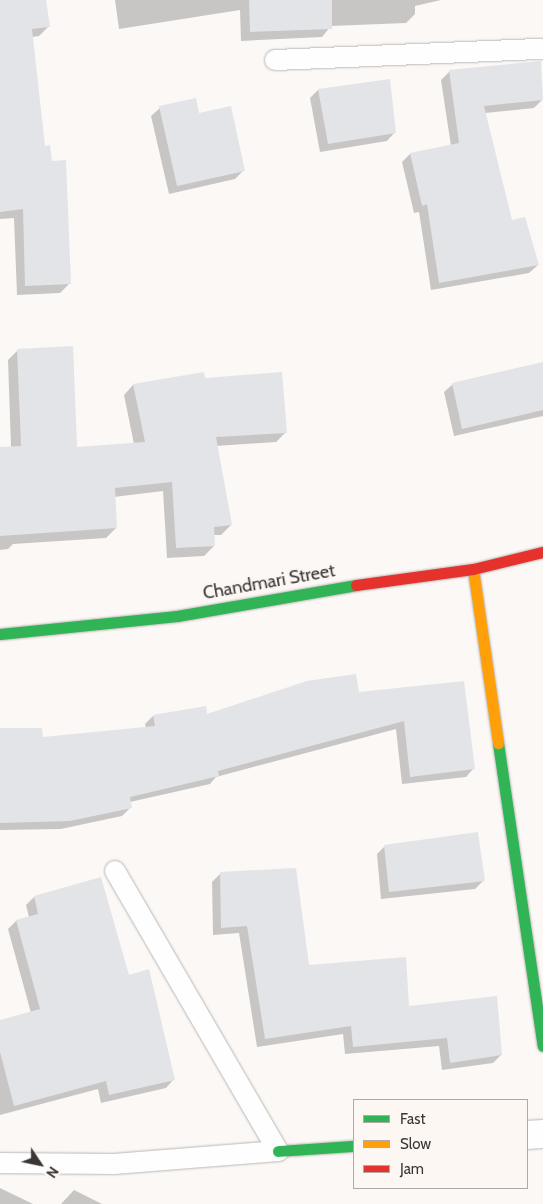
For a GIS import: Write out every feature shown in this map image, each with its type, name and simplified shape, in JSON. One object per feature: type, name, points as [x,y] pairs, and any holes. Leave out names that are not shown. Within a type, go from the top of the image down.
[{"type":"street","name":"Chandmari Street","points":[[0,634],[177,616],[339,587],[473,569],[543,552]]},
{"type":"street","points":[[473,569],[543,1046]]},
{"type":"street","points":[[528,1135],[543,1134]]},
{"type":"street","points":[[278,1151],[353,1146]]},
{"type":"lane","points":[[275,60],[543,49]]},
{"type":"lane","points":[[0,1163],[114,1164],[278,1151],[115,871]]},
{"type":"building","points":[[0,0],[46,0],[50,27],[32,29],[45,146],[50,145],[52,161],[66,160],[71,284],[25,286],[23,209],[0,212]]},
{"type":"building","points":[[249,0],[332,0],[332,29],[250,32]]},
{"type":"building","points":[[541,61],[543,100],[484,106],[512,220],[525,217],[539,265],[439,283],[427,204],[422,206],[410,153],[459,143],[449,70]]},
{"type":"building","points":[[390,79],[396,133],[328,144],[318,89]]},
{"type":"building","points":[[196,98],[199,113],[231,106],[245,171],[177,186],[159,106]]},
{"type":"building","points":[[73,346],[77,447],[145,442],[133,384],[204,372],[205,378],[282,372],[287,433],[216,437],[232,525],[214,527],[215,546],[176,548],[172,482],[115,488],[117,528],[0,536],[0,447],[21,446],[17,349]]},
{"type":"building","points":[[543,362],[543,410],[462,429],[452,383]]},
{"type":"building","points":[[356,674],[359,692],[464,681],[475,769],[410,777],[404,721],[218,771],[219,776],[130,797],[132,808],[70,821],[0,823],[0,728],[42,728],[43,737],[155,726],[153,715],[206,706],[207,714],[307,681]]},
{"type":"building","points":[[478,832],[485,881],[389,892],[384,845]]},
{"type":"building","points":[[296,868],[309,965],[406,957],[409,1006],[497,996],[502,1055],[450,1063],[447,1038],[353,1047],[351,1026],[265,1039],[247,926],[221,928],[220,872]]},
{"type":"building","points":[[101,877],[129,975],[149,969],[175,1080],[109,1095],[106,1081],[14,1106],[0,1052],[0,1020],[40,1009],[16,920],[38,914],[34,896]]},
{"type":"traffic: fast","points":[[0,634],[177,616],[356,585]]},
{"type":"traffic: fast","points":[[498,743],[543,1046]]},
{"type":"traffic: fast","points":[[278,1151],[353,1146]]},
{"type":"traffic: slow","points":[[473,569],[498,743]]},
{"type":"traffic: jam","points":[[356,585],[473,569],[543,552]]}]
